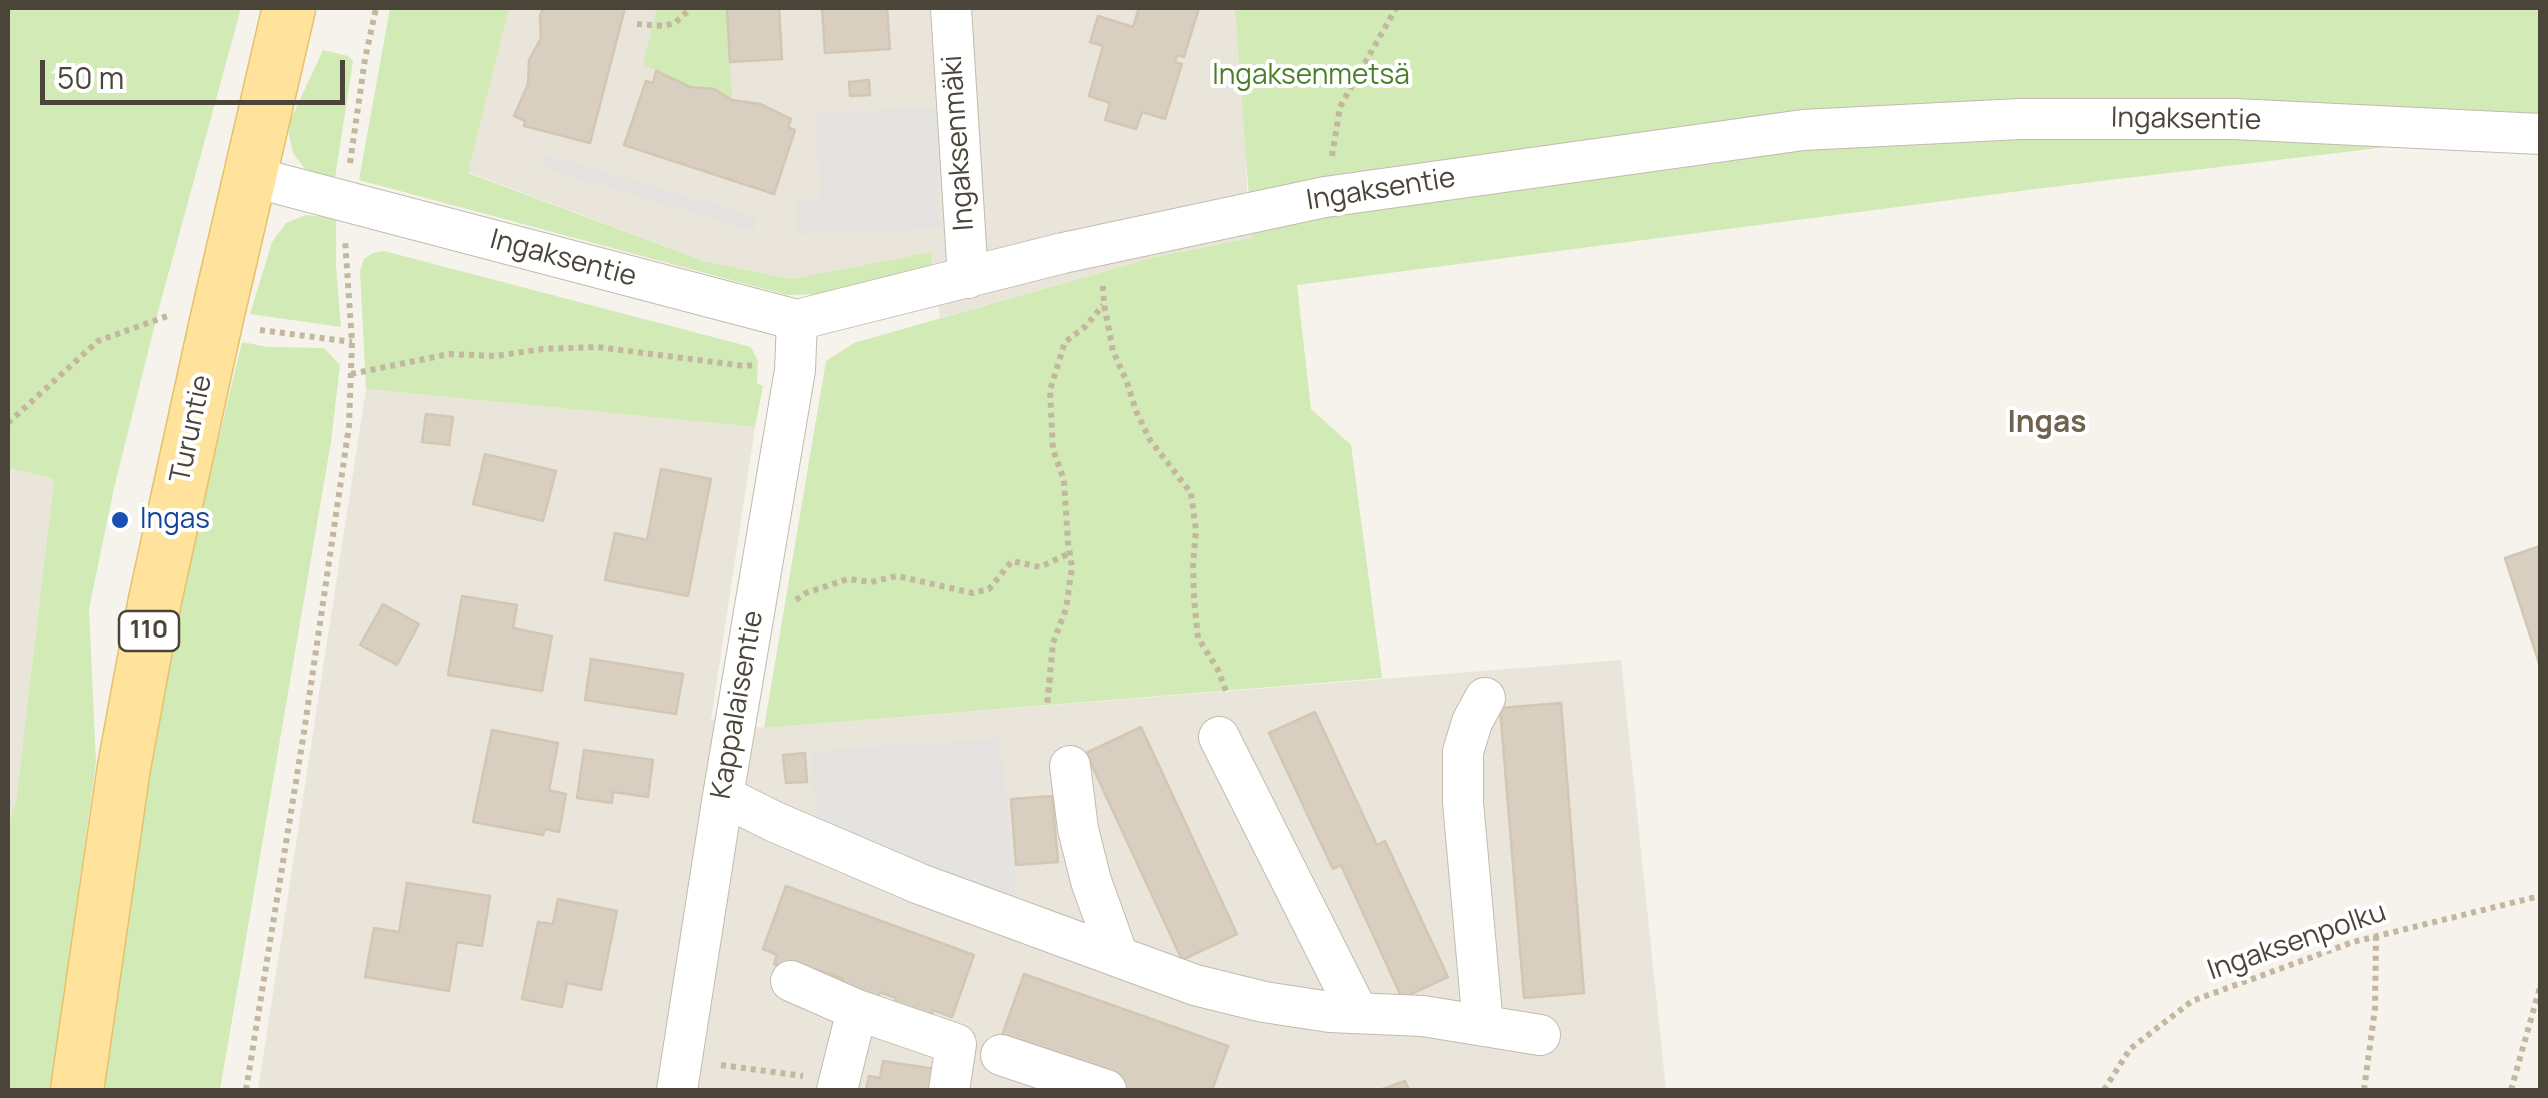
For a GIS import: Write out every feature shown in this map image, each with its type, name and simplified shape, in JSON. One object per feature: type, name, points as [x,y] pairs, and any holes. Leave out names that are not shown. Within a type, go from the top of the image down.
[{"type":"main road","name":"Turuntie","points":[[77,1090],[124,768],[155,600],[289,8]]},
{"type":"street","name":"Ingaksenmäki","points":[[951,8],[968,278]]},
{"type":"street","name":"Ingaksentie","points":[[249,176],[797,320],[1104,244],[1325,198],[1803,130],[2020,119],[2234,119],[2540,134]]},
{"type":"street","name":"Kappalaisentie","points":[[677,1090],[796,370],[797,320]]},
{"type":"street","points":[[1482,1026],[1462,802],[1463,752],[1485,698]]},
{"type":"street","points":[[1219,738],[1358,1013]]},
{"type":"street","points":[[1070,766],[1078,830],[1091,881],[1118,956]]},
{"type":"street","points":[[723,796],[920,884],[1195,985],[1330,1012],[1423,1016],[1540,1034]]},
{"type":"street","points":[[791,981],[858,1010],[956,1044],[949,1090]]},
{"type":"street","points":[[838,1086],[858,1010]]},
{"type":"street","points":[[1001,1055],[1106,1090]]},
{"type":"path","points":[[246,1090],[349,426],[352,342],[344,230],[354,133],[376,8]]},
{"type":"path","points":[[636,24],[675,23],[691,8]]},
{"type":"path","points":[[1325,198],[1340,107],[1396,8]]},
{"type":"path","points":[[1104,244],[1104,304],[1113,352],[1150,440],[1191,493],[1196,530],[1193,564],[1198,638],[1226,691]]},
{"type":"path","points":[[1050,678],[1047,705],[1053,643],[1066,609],[1072,566],[1064,480],[1053,450],[1050,390],[1064,342],[1086,326],[1104,304]]},
{"type":"path","points":[[8,423],[98,341],[175,313]]},
{"type":"path","points":[[351,374],[449,354],[495,356],[597,347],[745,366],[768,364]]},
{"type":"path","points":[[784,608],[806,594],[848,579],[871,582],[897,576],[973,593],[989,589],[1012,561],[1040,567],[1070,552]]},
{"type":"path","name":"Ingaksenpolku","points":[[2104,1090],[2130,1049],[2192,1001],[2354,942],[2540,896]]},
{"type":"path","points":[[2364,1090],[2374,1008],[2376,936]]},
{"type":"path","points":[[2511,1090],[2540,987]]},
{"type":"path","points":[[726,1066],[838,1086]]},
{"type":"shaded area","points":[[509,8],[1242,8],[1247,190],[1253,238],[1155,257],[940,318],[931,252],[791,279],[704,261],[468,172]]},
{"type":"shaded area","points":[[935,107],[941,228],[797,235],[796,200],[820,198],[816,112]]},
{"type":"shaded area","points":[[545,154],[758,217],[754,231],[541,168]]},
{"type":"shaded area","points":[[366,389],[755,427],[711,720],[764,728],[1621,660],[1666,1090],[258,1090]]},
{"type":"shaded area","points":[[8,468],[54,479],[16,801],[8,827]]},
{"type":"shaded area","points":[[1000,738],[1017,897],[879,858],[817,830],[810,751]]},
{"type":"green space","points":[[8,8],[241,8],[159,308],[114,488],[89,609],[96,762],[51,1090],[8,1090],[8,827],[16,801],[54,479],[8,468]]},
{"type":"green space","points":[[390,8],[509,8],[468,173],[704,261],[791,279],[931,252],[933,271],[827,294],[787,295],[359,180]]},
{"type":"green space","points":[[657,8],[727,8],[732,100],[714,89],[690,87],[643,64]]},
{"type":"green space","name":"Ingaksenmetsä","points":[[1235,8],[2540,8],[2540,122],[2438,141],[1297,285],[1311,409],[1351,445],[1382,678],[764,728],[826,361],[854,343],[1155,257],[1252,238]]},
{"type":"green space","points":[[323,50],[353,61],[335,178],[304,168],[293,153],[289,135],[290,121]]},
{"type":"green space","points":[[306,215],[336,218],[341,327],[250,314],[272,242],[286,223]]},
{"type":"green space","points":[[384,251],[751,347],[758,361],[757,383],[763,386],[755,427],[366,389],[360,271],[364,259]]},
{"type":"green space","points":[[242,342],[268,347],[324,348],[340,365],[331,442],[220,1090],[98,1090],[177,611]]},
{"type":"building","points":[[543,8],[625,8],[590,143],[524,126],[525,121],[514,116],[528,84],[529,60],[541,38]]},
{"type":"building","points":[[727,8],[779,8],[782,59],[730,62]]},
{"type":"building","points":[[822,8],[887,8],[890,49],[825,53]]},
{"type":"building","points":[[1139,8],[1199,8],[1184,57],[1177,55],[1175,62],[1182,64],[1165,119],[1142,112],[1136,129],[1105,120],[1110,103],[1089,96],[1103,46],[1090,42],[1098,16],[1133,27]]},
{"type":"building","points":[[656,71],[690,87],[714,89],[732,100],[760,104],[791,119],[788,127],[795,130],[774,194],[624,145],[646,81],[653,83]]},
{"type":"building","points":[[869,80],[870,95],[850,96],[849,82]]},
{"type":"building","points":[[426,414],[453,417],[449,445],[422,442]]},
{"type":"building","points":[[485,454],[556,471],[543,521],[473,504]]},
{"type":"building","points":[[661,469],[711,479],[688,596],[605,580],[615,533],[647,540]]},
{"type":"building","points":[[2540,546],[2540,663],[2539,663],[2505,558]]},
{"type":"building","points":[[462,596],[517,605],[513,628],[552,636],[542,691],[448,675]]},
{"type":"building","points":[[383,604],[419,624],[397,665],[360,645]]},
{"type":"building","points":[[591,659],[683,674],[676,714],[585,700]]},
{"type":"building","points":[[1561,703],[1584,993],[1524,998],[1500,708]]},
{"type":"building","points":[[1315,712],[1377,845],[1385,841],[1448,977],[1402,998],[1341,865],[1333,869],[1269,733]]},
{"type":"building","points":[[1141,727],[1237,934],[1182,960],[1086,753]]},
{"type":"building","points":[[492,730],[558,743],[549,790],[566,794],[559,832],[545,829],[543,835],[473,822]]},
{"type":"building","points":[[584,750],[653,760],[648,797],[613,792],[612,803],[577,798]]},
{"type":"building","points":[[805,753],[807,782],[786,783],[783,755]]},
{"type":"building","points":[[1052,796],[1058,862],[1016,865],[1011,799]]},
{"type":"building","points":[[407,883],[490,896],[482,946],[457,942],[449,991],[365,977],[374,928],[399,932]]},
{"type":"building","points":[[786,886],[974,955],[952,1017],[933,1010],[930,1019],[893,1006],[896,998],[880,992],[877,1001],[839,987],[843,979],[815,969],[812,978],[774,964],[777,955],[763,949]]},
{"type":"building","points":[[558,899],[617,911],[601,990],[567,983],[562,1007],[522,999],[538,922],[553,924]]},
{"type":"building","points":[[1024,974],[1228,1046],[1212,1090],[1119,1090],[1001,1038]]},
{"type":"building","points":[[883,1061],[948,1071],[945,1090],[866,1090],[869,1076],[880,1078]]},
{"type":"building","points":[[1405,1081],[1409,1090],[1380,1090]]},
{"type":"place","name":"Ingas","points":[[120,520]]},
{"type":"district","name":"Ingas","points":[[2047,424]]}]
